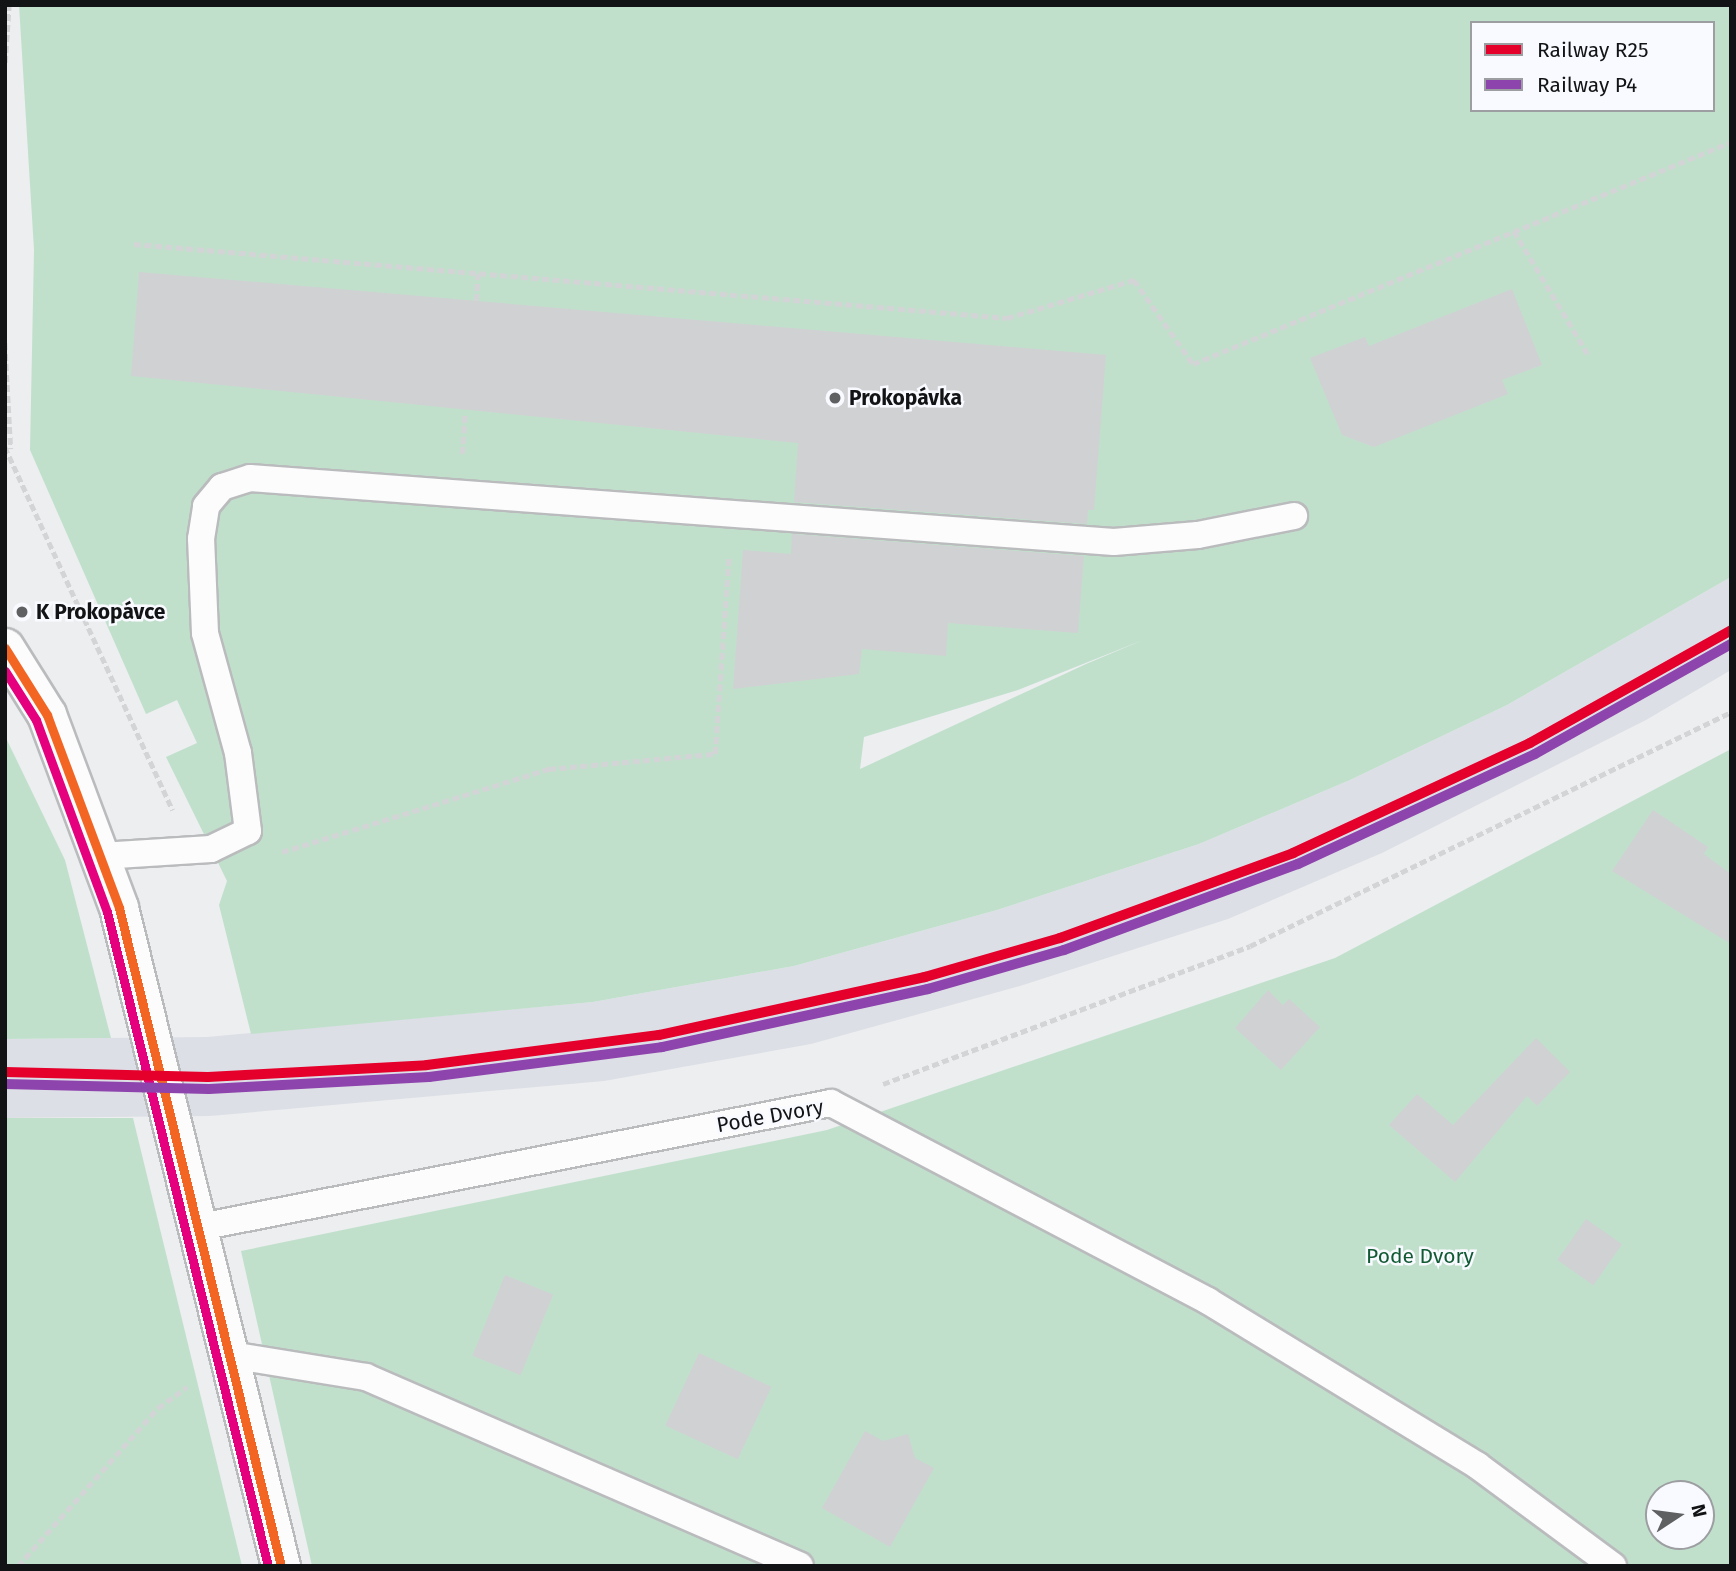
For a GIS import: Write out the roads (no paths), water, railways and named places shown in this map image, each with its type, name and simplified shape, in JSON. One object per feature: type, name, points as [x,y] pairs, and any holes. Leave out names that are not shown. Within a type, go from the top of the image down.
[{"type":"street","points":[[5,648],[47,715],[119,908],[214,1224],[230,1355],[281,1566]]},
{"type":"lane","points":[[101,856],[211,849],[243,839],[251,820],[205,633],[201,539],[206,506],[222,487],[250,478],[1114,542],[1198,536],[1294,516]]},
{"type":"lane","name":"Pode Dvory","points":[[214,1224],[831,1103],[1208,1301],[1478,1466],[1613,1566]]},
{"type":"lane","points":[[230,1355],[366,1377],[800,1566]]},
{"type":"rail line","name":"R25","points":[[5,1072],[208,1077],[427,1065],[659,1035],[925,977],[1060,938],[1293,853],[1530,743],[1731,630]]},
{"type":"rail line","name":"P4","points":[[5,1084],[209,1089],[429,1077],[662,1047],[928,989],[1064,950],[1298,864],[1535,754],[1731,644]]},
{"type":"place","name":"Prokopávka","points":[[835,398]]},
{"type":"place","name":"K Prokopávce","points":[[22,612]]}]
